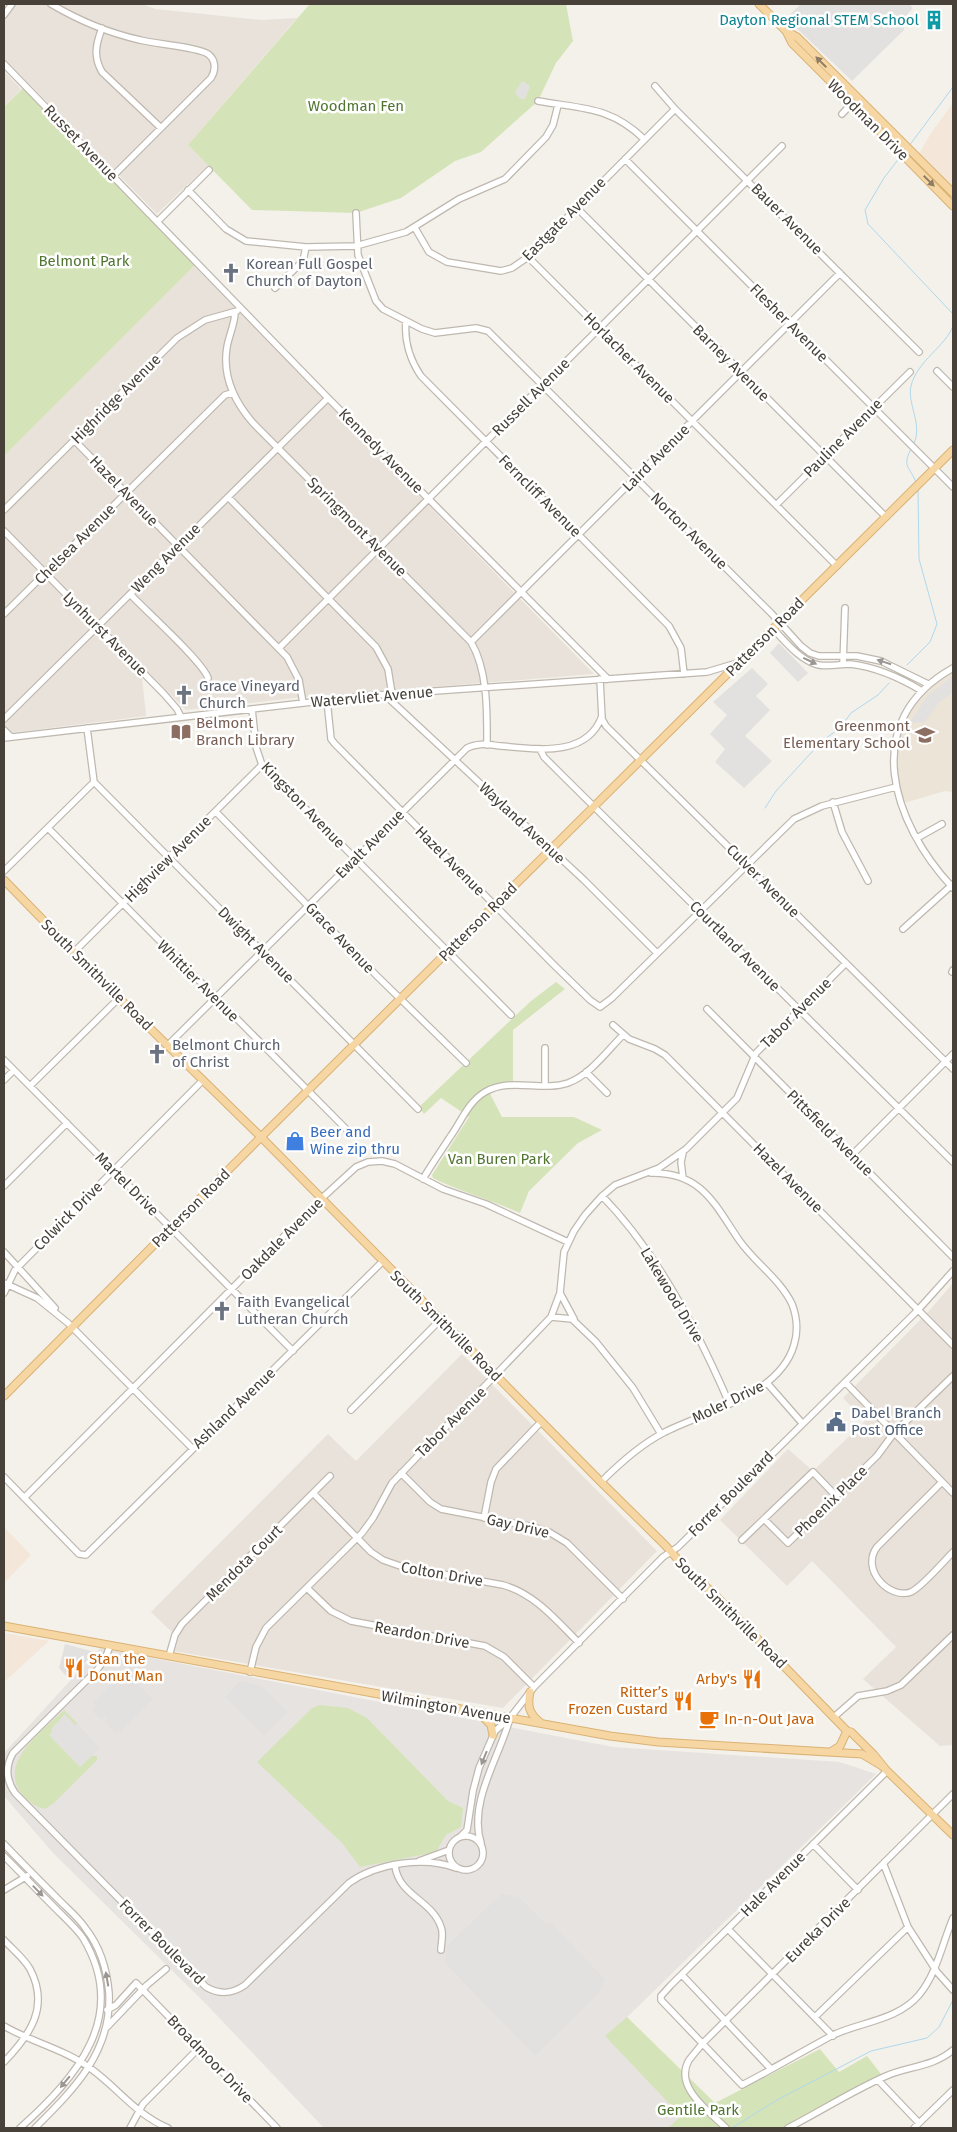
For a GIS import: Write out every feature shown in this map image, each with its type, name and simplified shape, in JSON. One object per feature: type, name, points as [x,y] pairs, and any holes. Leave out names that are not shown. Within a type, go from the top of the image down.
[{"type":"main road","name":"Woodman Drive","points":[[759,4],[786,31],[792,43],[807,53],[884,123],[888,132],[953,206]]},
{"type":"main road","name":"Woodman Drive","points":[[807,53],[852,103],[953,193]]},
{"type":"main road","name":"Patterson Road","points":[[4,1396],[70,1325],[171,1228],[260,1137],[552,850],[740,661],[774,630],[953,450]]},
{"type":"main road","name":"South Smithville Road","points":[[4,880],[847,1732],[851,1732],[874,1754],[887,1771]]},
{"type":"main road","name":"Wilmington Avenue","points":[[4,1626],[250,1672],[637,1740],[862,1754],[875,1761],[887,1771]]},
{"type":"main road","points":[[532,1689],[528,1703],[530,1712],[541,1724]]},
{"type":"main road","points":[[477,1712],[488,1722],[493,1735]]},
{"type":"main road","points":[[832,1751],[840,1746],[847,1732]]},
{"type":"main road","points":[[887,1771],[953,1835]]},
{"type":"street","points":[[4,15],[12,4]]},
{"type":"street","points":[[51,4],[102,28],[137,40],[202,51],[209,55],[215,66],[211,78],[114,176]]},
{"type":"street","points":[[102,28],[96,47],[97,61],[102,72],[161,128]]},
{"type":"street","name":"Russet Avenue","points":[[4,64],[158,221]]},
{"type":"street","name":"Bauer Avenue","points":[[655,86],[675,109],[919,352]]},
{"type":"street","points":[[842,114],[857,97]]},
{"type":"street","points":[[538,101],[591,109],[610,114],[629,126],[644,139]]},
{"type":"street","points":[[188,190],[226,229],[239,238],[255,243],[306,247],[356,246],[393,237],[415,228],[459,199],[499,182],[512,173],[546,137],[553,125],[558,105]]},
{"type":"street","name":"Eastgate Avenue","points":[[415,228],[430,252],[447,262],[501,271],[512,268],[528,257],[675,109]]},
{"type":"street","name":"Russell Avenue","points":[[279,648],[782,146]]},
{"type":"street","name":"Flesher Avenue","points":[[625,159],[953,487]]},
{"type":"street","points":[[158,221],[209,170]]},
{"type":"street","name":"Barney Avenue","points":[[576,207],[886,516]]},
{"type":"street","points":[[356,213],[356,246],[360,263],[376,301],[383,309],[406,321]]},
{"type":"street","name":"Kennedy Avenue","points":[[158,221],[328,398],[608,679]]},
{"type":"street","points":[[275,288],[304,261],[306,247]]},
{"type":"street","name":"Horlacher Avenue","points":[[528,257],[837,566]]},
{"type":"street","name":"Laird Avenue","points":[[471,642],[840,274]]},
{"type":"street","points":[[235,312],[240,307]]},
{"type":"street","name":"Springmont Avenue","points":[[235,312],[226,355],[226,373],[232,392],[245,414],[471,642],[481,667],[487,744]]},
{"type":"street","name":"Highridge Avenue","points":[[4,510],[185,332],[205,320],[235,312]]},
{"type":"street","name":"Norton Avenue","points":[[406,321],[436,333],[476,328],[488,331],[810,653],[819,656],[844,654],[864,657],[890,664],[928,684]]},
{"type":"street","name":"Ferncliff Avenue","points":[[406,321],[410,353],[421,376],[669,626],[681,648],[684,674]]},
{"type":"street","points":[[937,371],[953,387]]},
{"type":"street","name":"Pauline Avenue","points":[[776,505],[910,372]]},
{"type":"street","name":"Chelsea Avenue","points":[[4,614],[225,395],[232,392]]},
{"type":"street","name":"Weng Avenue","points":[[4,719],[328,398]]},
{"type":"street","name":"Hazel Avenue","points":[[74,440],[279,648],[296,670],[301,684],[303,703]]},
{"type":"street","points":[[228,497],[372,642],[388,669],[388,694]]},
{"type":"street","name":"Lynhurst Avenue","points":[[4,531],[164,694],[177,708],[181,717]]},
{"type":"street","points":[[130,594],[206,672],[208,678]]},
{"type":"street","points":[[843,664],[845,608]]},
{"type":"street","points":[[774,630],[796,652],[810,662],[819,665],[843,664],[862,666],[882,671],[922,691]]},
{"type":"street","name":"Watervliet Avenue","points":[[4,738],[388,694],[684,674],[716,670],[740,661]]},
{"type":"street","points":[[903,929],[953,886],[934,865],[917,838],[901,804],[896,787],[893,762],[896,740],[904,718],[922,691],[928,684],[953,668]]},
{"type":"street","points":[[600,679],[602,716]]},
{"type":"street","name":"Wayland Avenue","points":[[388,694],[454,761],[552,850],[657,953]]},
{"type":"street","name":"Hazel Avenue","points":[[327,700],[331,739],[494,906],[590,1000],[600,1006],[605,1004],[657,953]]},
{"type":"street","name":"Kingston Avenue","points":[[252,709],[256,748],[262,765],[512,1015]]},
{"type":"street","name":"Culver Avenue","points":[[602,716],[606,726],[953,1069]]},
{"type":"street","name":"Ewalt Avenue","points":[[167,1046],[471,746],[487,744],[540,749],[580,743],[595,730],[602,716]]},
{"type":"street","points":[[4,871],[94,782],[87,728]]},
{"type":"street","points":[[4,730],[11,737]]},
{"type":"street","name":"Courtland Avenue","points":[[540,749],[544,757],[953,1162]]},
{"type":"street","name":"Highview Avenue","points":[[74,952],[262,765]]},
{"type":"street","name":"Dwight Avenue","points":[[94,782],[418,1108]]},
{"type":"street","points":[[657,953],[794,818],[809,810],[833,802],[896,787]]},
{"type":"street","points":[[833,802],[842,832],[868,881]]},
{"type":"street","name":"Grace Avenue","points":[[216,812],[466,1063]]},
{"type":"street","points":[[917,838],[942,824]]},
{"type":"street","name":"Whittier Avenue","points":[[48,828],[349,1132]]},
{"type":"street","name":"Tabor Avenue","points":[[250,1672],[256,1647],[262,1634],[368,1526],[389,1488],[401,1474],[551,1318],[560,1294],[562,1259],[568,1242],[585,1215],[602,1196],[623,1181],[667,1164],[685,1151],[723,1113],[740,1091],[754,1056],[846,963]]},
{"type":"street","points":[[30,1086],[119,998]]},
{"type":"street","name":"Pittsfield Avenue","points":[[707,1009],[953,1256]]},
{"type":"street","name":"Hazel Avenue","points":[[613,1025],[629,1039],[665,1055],[953,1345]]},
{"type":"street","points":[[423,1179],[470,1106],[483,1093],[501,1086],[568,1083],[586,1072],[623,1035]]},
{"type":"street","points":[[545,1048],[545,1085]]},
{"type":"street","points":[[852,1155],[953,1054]]},
{"type":"street","name":"Martel Drive","points":[[4,1060],[293,1351]]},
{"type":"street","points":[[4,1080],[14,1070]]},
{"type":"street","points":[[586,1072],[607,1093]]},
{"type":"street","name":"Colwick Drive","points":[[4,1293],[5,1283],[17,1267],[203,1080]]},
{"type":"street","points":[[4,1186],[67,1123]]},
{"type":"street","points":[[644,1174],[659,1173],[682,1178],[681,1162],[685,1151]]},
{"type":"street","name":"Oakdale Avenue","points":[[24,1498],[348,1173],[368,1162],[388,1162],[451,1193],[486,1204],[568,1242]]},
{"type":"street","name":"Moler Drive","points":[[601,1482],[622,1462],[662,1434],[767,1384],[784,1367],[793,1349],[796,1333],[792,1306],[782,1288],[744,1247],[713,1199],[696,1185],[682,1178]]},
{"type":"street","name":"Lakewood Drive","points":[[602,1196],[631,1228],[675,1296],[702,1346],[729,1403]]},
{"type":"street","points":[[4,1252],[70,1325],[193,1449]]},
{"type":"street","name":"Ashland Avenue","points":[[24,1498],[80,1554],[86,1555],[382,1262]]},
{"type":"street","name":"Forrer Boulevard","points":[[414,1863],[449,1850],[455,1840],[467,1830],[473,1791],[493,1735],[510,1718],[532,1689],[918,1310],[953,1271]]},
{"type":"street","points":[[5,1283],[37,1298],[70,1325]]},
{"type":"street","points":[[560,1294],[575,1321],[624,1376],[662,1434]]},
{"type":"street","points":[[551,1318],[568,1318],[575,1321]]},
{"type":"street","points":[[351,1410],[440,1320]]},
{"type":"street","name":"Phoenix Place","points":[[764,1519],[788,1543],[877,1456],[894,1432],[953,1376]]},
{"type":"street","points":[[845,1382],[953,1493]]},
{"type":"street","points":[[767,1384],[802,1423]]},
{"type":"street","points":[[484,1518],[490,1482],[496,1469],[541,1422]]},
{"type":"street","points":[[742,1540],[813,1472],[836,1496]]},
{"type":"street","name":"Gay Drive","points":[[401,1474],[430,1502],[441,1509],[541,1528],[558,1536],[623,1599]]},
{"type":"street","name":"Mendota Court","points":[[169,1656],[172,1642],[182,1624],[330,1476]]},
{"type":"street","points":[[4,1477],[24,1498]]},
{"type":"street","points":[[942,1482],[877,1546],[872,1554],[871,1567],[877,1577],[893,1591],[902,1594],[914,1590],[953,1552]]},
{"type":"street","name":"Colton Drive","points":[[312,1493],[377,1557],[397,1566],[503,1585],[519,1590],[539,1604],[579,1643]]},
{"type":"street","name":"Reardon Drive","points":[[307,1588],[331,1611],[351,1621],[485,1646],[504,1657],[532,1689]]},
{"type":"street","points":[[834,1717],[858,1696],[887,1691],[901,1685],[953,1635]]},
{"type":"street","name":"Forrer Boulevard","points":[[110,1646],[105,1659],[97,1670],[13,1753],[8,1764],[7,1774],[11,1787],[22,1800],[202,1984],[216,1992],[232,1992],[245,1985],[358,1877],[378,1868],[414,1863],[445,1864],[466,1871],[472,1870],[479,1865],[484,1854],[478,1834],[484,1789],[510,1718]]},
{"type":"street","name":"Hale Avenue","points":[[702,2044],[663,2004],[660,1998],[887,1771]]},
{"type":"street","name":"Eureka Drive","points":[[726,2128],[690,2092],[686,2075],[688,2062],[702,2044],[884,1865],[953,1794]]},
{"type":"street","points":[[461,1836],[473,1837],[481,1843]]},
{"type":"street","points":[[4,1844],[90,1934],[105,1969],[108,1987],[109,2010],[105,2037],[89,2067],[65,2097],[35,2128]]},
{"type":"street","points":[[813,1844],[858,1890]]},
{"type":"street","points":[[449,1850],[449,1858],[456,1868]]},
{"type":"street","points":[[4,1856],[83,1938],[97,1971],[100,1988],[99,2026],[81,2062],[45,2104],[20,2128]]},
{"type":"street","points":[[884,1865],[908,1927],[934,1968],[952,1989]]},
{"type":"street","points":[[395,1866],[396,1875],[401,1884],[421,1900],[440,1924],[442,1934],[441,1950]]},
{"type":"street","points":[[4,1890],[25,1878],[31,1872]]},
{"type":"street","points":[[702,2044],[742,2085],[849,2028],[891,2014],[907,2006],[919,1994],[934,1968],[953,1918]]},
{"type":"street","points":[[815,2017],[908,1927]]},
{"type":"street","points":[[728,1929],[833,2036]]},
{"type":"street","points":[[4,1940],[30,1969],[37,1988],[37,2013],[26,2038],[4,2062]]},
{"type":"street","points":[[107,2027],[142,1990],[166,1969]]},
{"type":"street","points":[[682,1975],[771,2069]]},
{"type":"street","points":[[100,2011],[109,2010],[116,2005],[136,1983],[142,1990]]},
{"type":"street","name":"Broadmoor Drive","points":[[142,1990],[277,2128]]},
{"type":"street","points":[[4,2026],[26,2038],[81,2062],[138,2111],[168,2128]]},
{"type":"street","points":[[130,2128],[143,2104],[199,2048]]},
{"type":"street","points":[[788,2128],[878,2080],[898,2072],[935,2062],[953,2050]]},
{"type":"street","points":[[878,2080],[920,2123]]},
{"type":"street","points":[[914,2128],[953,2090]]},
{"type":"shaded area","points":[[4,4],[142,4],[156,9],[262,20],[297,18],[188,145],[208,165],[157,214],[4,58]]},
{"type":"shaded area","points":[[801,4],[909,4],[913,8],[903,19],[904,30],[852,81],[786,18]]},
{"type":"shaded area","points":[[4,71],[21,89],[4,107]]},
{"type":"shaded area","points":[[522,81],[530,86],[525,99],[521,99],[515,93]]},
{"type":"shaded area","points":[[953,103],[953,193],[917,157],[931,133]]},
{"type":"shaded area","points":[[194,266],[594,674],[294,698],[186,710],[4,528],[4,456]]},
{"type":"shaded area","points":[[4,536],[142,676],[146,716],[10,733],[4,726]]},
{"type":"shaded area","points":[[779,643],[808,673],[798,682],[770,653]]},
{"type":"shaded area","points":[[752,668],[768,684],[756,696],[770,710],[745,736],[772,761],[744,788],[715,762],[725,749],[710,734],[727,715],[713,702]]},
{"type":"shaded area","name":"Greenmont Elementary School","points":[[953,668],[953,792],[945,791],[901,804],[896,787],[899,729],[918,695]]},
{"type":"shaded area","points":[[953,676],[953,692],[938,704],[924,723],[910,722],[927,696]]},
{"type":"shaded area","points":[[953,1283],[953,1745],[940,1746],[863,1679],[896,1647],[812,1561],[787,1586],[720,1520],[788,1449],[813,1471],[865,1421],[843,1398],[928,1312]]},
{"type":"shaded area","points":[[462,1354],[657,1551],[503,1708],[173,1651],[177,1637],[151,1612],[328,1434],[356,1461]]},
{"type":"shaded area","points":[[4,1527],[31,1555],[4,1583]]},
{"type":"shaded area","points":[[4,1633],[49,1641],[4,1682]]},
{"type":"shaded area","points":[[65,1644],[95,1652],[81,1667],[76,1662],[68,1670],[72,1675],[68,1678],[59,1668]]},
{"type":"shaded area","points":[[100,1648],[613,1747],[840,1762],[876,1774],[616,2028],[692,2128],[324,2128],[205,2003],[53,1853],[4,1796],[4,1753]]},
{"type":"shaded area","points":[[129,1666],[135,1673],[131,1677],[153,1699],[120,1733],[118,1731],[116,1733],[104,1722],[107,1719],[105,1717],[102,1720],[92,1711],[96,1706],[93,1703]]},
{"type":"shaded area","points":[[240,1681],[262,1686],[288,1712],[264,1736],[225,1697]]},
{"type":"shaded area","points":[[65,1714],[75,1725],[78,1724],[100,1748],[80,1767],[49,1735],[52,1732],[52,1728]]},
{"type":"shaded area","points":[[501,1894],[519,1897],[546,1924],[550,1922],[605,1979],[600,1992],[535,2056],[445,1963],[447,1946]]},
{"type":"green space","name":"Woodman Fen","points":[[312,4],[566,4],[573,41],[556,63],[538,101],[481,152],[455,161],[401,198],[356,213],[252,210],[188,145],[308,6]]},
{"type":"green space","name":"Belmont Park","points":[[25,86],[197,263],[4,456],[4,107]]},
{"type":"green space","name":"Van Buren Park","points":[[556,982],[565,989],[513,1030],[513,1082],[499,1083],[487,1088],[502,1117],[574,1117],[602,1130],[578,1143],[529,1191],[520,1213],[433,1178],[432,1175],[469,1117],[441,1098],[424,1114],[419,1107],[531,1001]]},
{"type":"green space","points":[[320,1705],[348,1708],[367,1718],[448,1801],[463,1808],[461,1827],[446,1835],[436,1852],[360,1867],[342,1843],[257,1762],[312,1708]]},
{"type":"green space","points":[[64,1710],[78,1724],[50,1734],[80,1767],[91,1756],[97,1756],[97,1760],[54,1803],[45,1809],[31,1803],[20,1792],[15,1780],[15,1768],[27,1746]]},
{"type":"green space","name":"Gentile Park","points":[[627,2017],[715,2103],[820,2049],[839,2072],[867,2056],[881,2074],[793,2128],[668,2128],[681,2116],[605,2036]]},
{"type":"waterway","points":[[909,146],[953,87]]},
{"type":"waterway","points":[[900,157],[884,178],[865,210],[868,224],[953,314]]},
{"type":"waterway","points":[[914,443],[917,429],[910,393],[911,386],[919,369],[944,340],[953,326]]},
{"type":"waterway","points":[[911,449],[907,464],[916,483]]},
{"type":"waterway","points":[[907,665],[930,642],[937,624],[919,559],[918,490]]},
{"type":"waterway","points":[[765,808],[776,791],[822,741],[840,728],[851,713],[878,695],[889,683]]},
{"type":"waterway","points":[[732,2128],[777,2100],[871,2051],[927,2038],[939,2027],[953,2000]]},
{"type":"place","name":"Dayton Regional STEM School","points":[[934,20]]},
{"type":"place","name":"Korean Full Gospel Church of Dayton","points":[[231,273]]},
{"type":"place","name":"Grace Vineyard Church","points":[[184,695]]},
{"type":"place","name":"Belmont Branch Library","points":[[181,732]]},
{"type":"place","name":"Greenmont Elementary School","points":[[925,735]]},
{"type":"place","name":"Belmont Church of Christ","points":[[157,1054]]},
{"type":"place","name":"Beer and Wine zip thru","points":[[295,1141]]},
{"type":"place","name":"Faith Evangelical Lutheran Church","points":[[222,1311]]},
{"type":"place","name":"Dabel Branch Post Office","points":[[836,1422]]},
{"type":"place","name":"Stan the Donut Man","points":[[74,1668]]},
{"type":"place","name":"Arby's","points":[[752,1679]]},
{"type":"place","name":"Ritter’s Frozen Custard","points":[[683,1701]]},
{"type":"place","name":"In-n-Out Java","points":[[709,1719]]}]
